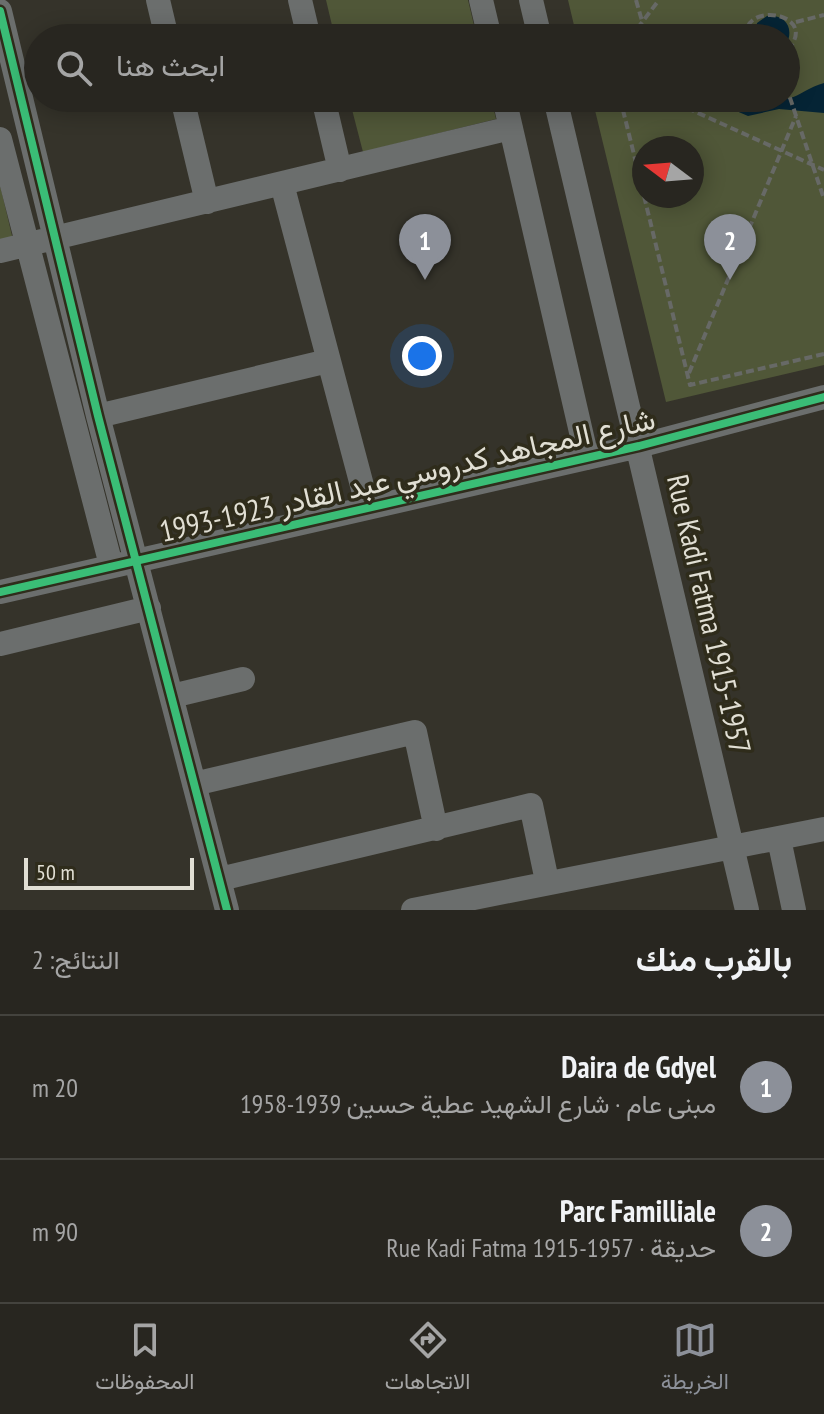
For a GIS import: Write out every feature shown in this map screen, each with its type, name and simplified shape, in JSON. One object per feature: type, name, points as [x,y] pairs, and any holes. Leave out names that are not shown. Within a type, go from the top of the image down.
[{"type":"street","points":[[158,0],[164,24]]},
{"type":"street","points":[[300,0],[306,24]]},
{"type":"street","points":[[481,0],[487,24]]},
{"type":"street","points":[[531,0],[537,24]]},
{"type":"street","points":[[0,11],[24,112]]},
{"type":"street","points":[[24,112],[98,416],[227,910]]},
{"type":"street","points":[[185,112],[207,202]]},
{"type":"street","points":[[326,112],[340,170]]},
{"type":"street","points":[[507,112],[587,458]]},
{"type":"street","name":"Rue Kadi Fatma 1915-1957","points":[[558,112],[747,910]]},
{"type":"street","points":[[0,251],[511,128]]},
{"type":"street","points":[[0,139],[111,565]]},
{"type":"street","points":[[282,184],[368,508]]},
{"type":"street","points":[[98,416],[328,361]]},
{"type":"street","name":"شارع المجاهد كدروسي عبد القادر 1923-1993","points":[[0,592],[639,446],[824,397]]},
{"type":"street","points":[[0,644],[149,608]]},
{"type":"street","points":[[172,696],[243,679]]},
{"type":"street","points":[[194,784],[415,732],[436,829]]},
{"type":"street","points":[[220,879],[531,805],[547,881]]},
{"type":"street","points":[[413,910],[547,881],[824,829]]},
{"type":"street","points":[[779,839],[794,910]]},
{"type":"path","points":[[636,0],[643,21]]},
{"type":"path","points":[[641,24],[659,0]]},
{"type":"path","points":[[749,24],[751,16],[763,7]]},
{"type":"path","points":[[788,11],[796,22],[824,15]]},
{"type":"path","points":[[623,112],[632,147]]},
{"type":"path","points":[[696,112],[824,170]]},
{"type":"path","points":[[795,112],[824,199]]},
{"type":"path","points":[[688,375],[796,116]]},
{"type":"path","points":[[647,208],[690,385],[824,354]]},
{"type":"green space","points":[[326,0],[468,0],[474,24],[332,24]]},
{"type":"green space","points":[[568,0],[824,0],[824,365],[666,402],[595,112],[800,112],[800,24],[574,24]]},
{"type":"green space","points":[[353,112],[494,112],[496,119],[363,152]]},
{"type":"green space","points":[[0,185],[13,240],[0,243]]},
{"type":"water","points":[[767,16],[773,16],[787,24],[757,24]]},
{"type":"water","points":[[824,83],[824,113],[800,111],[800,94]]},
{"type":"water","points":[[739,112],[766,112],[748,116]]},
{"type":"cycle path","points":[[0,11],[24,110]]},
{"type":"cycle path","points":[[24,112],[98,416],[227,910]]},
{"type":"cycle path","points":[[0,592],[639,446],[824,397]]},
{"type":"place","name":"Daira de Gdyel","points":[[425,280]]},
{"type":"place","name":"Parc Familliale","points":[[730,280]]}]
